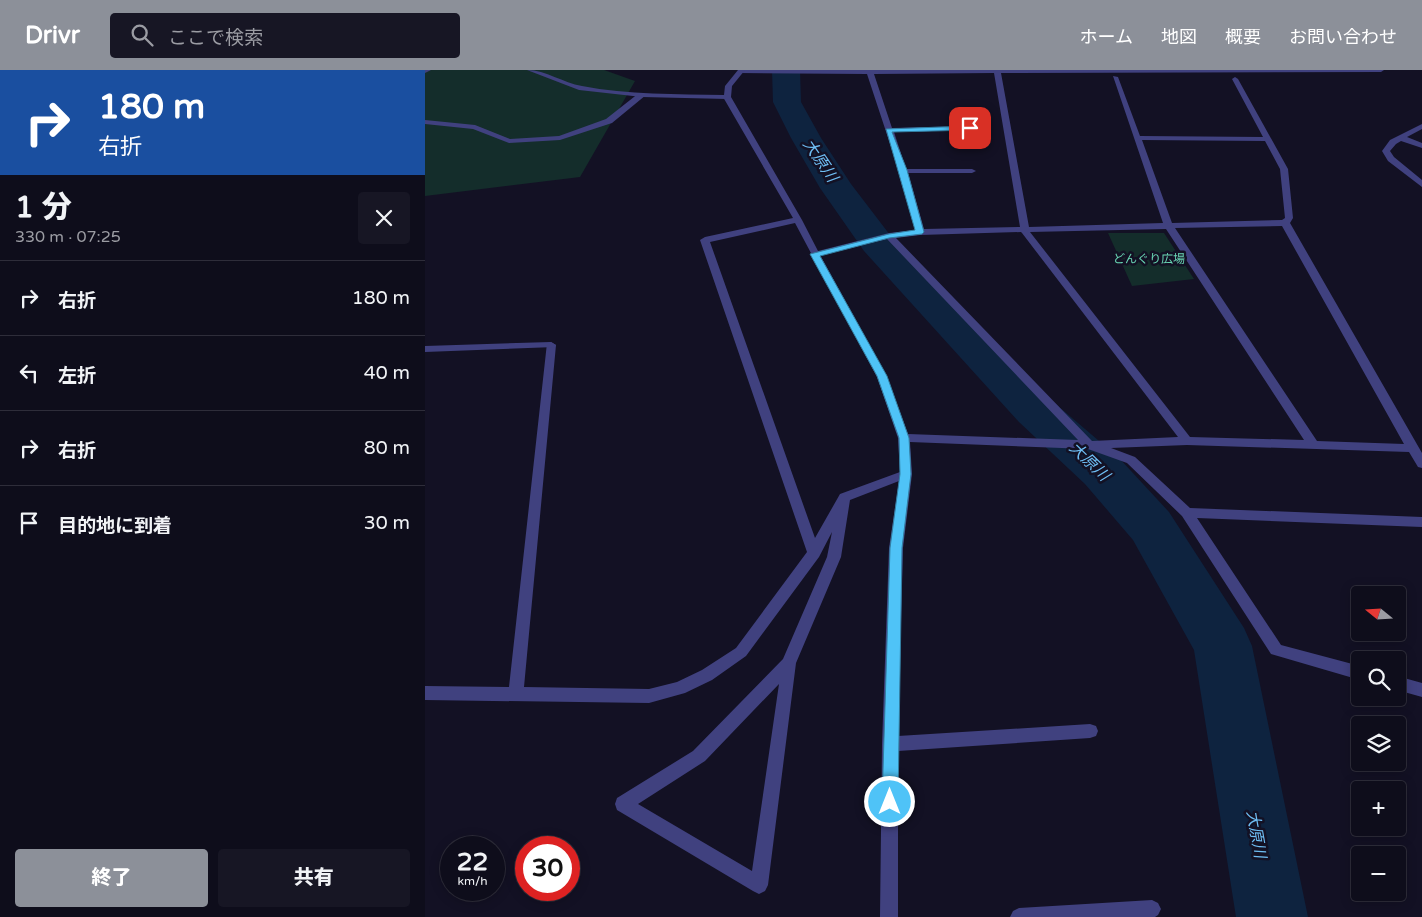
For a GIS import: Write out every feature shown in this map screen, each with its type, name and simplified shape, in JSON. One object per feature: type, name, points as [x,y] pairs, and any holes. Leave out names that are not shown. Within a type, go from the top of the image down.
[{"type":"street","points":[[530,70],[579,88],[642,95],[727,97]]},
{"type":"street","points":[[889,917],[890,744],[896,548],[906,474],[904,438],[882,376],[798,220],[727,97],[729,86],[741,71],[1381,70]]},
{"type":"street","points":[[870,71],[888,130],[903,170],[919,232]]},
{"type":"street","points":[[997,72],[1025,231],[1187,440]]},
{"type":"street","points":[[1115,77],[1168,225],[1314,446]]},
{"type":"street","points":[[1235,78],[1266,139],[1284,169],[1289,218],[1285,223]]},
{"type":"street","points":[[425,122],[475,127],[509,141],[560,138],[609,121],[642,95]]},
{"type":"street","points":[[1422,126],[1393,142],[1386,151],[1391,159],[1422,184]]},
{"type":"street","points":[[888,130],[970,128]]},
{"type":"street","points":[[1138,138],[1266,139]]},
{"type":"street","points":[[1402,138],[1422,146]]},
{"type":"street","points":[[903,170],[972,171]]},
{"type":"street","points":[[798,220],[705,240],[814,553]]},
{"type":"street","points":[[815,254],[889,236],[919,232],[1025,231],[1168,225],[1285,223]]},
{"type":"street","points":[[1285,223],[1422,464]]},
{"type":"street","points":[[889,236],[1089,445],[1131,460],[1187,513],[1277,650],[1351,671]]},
{"type":"street","points":[[425,349],[551,345],[516,695]]},
{"type":"street","points":[[904,438],[1089,445],[1187,440],[1314,446],[1413,448]]},
{"type":"street","points":[[425,692],[649,696],[680,688],[707,675],[741,652],[814,553],[844,497],[906,474]]},
{"type":"street","points":[[789,663],[699,756],[623,804],[759,885],[789,663],[834,557],[844,497]]},
{"type":"street","points":[[1187,513],[1422,522]]},
{"type":"street","points":[[1406,686],[1422,690]]},
{"type":"street","points":[[890,744],[1090,731]]},
{"type":"street","points":[[1019,917],[1152,909]]},
{"type":"green space","points":[[425,70],[604,70],[635,81],[580,177],[425,196]]},
{"type":"green space","name":"どんぐり広場","points":[[1108,233],[1164,233],[1194,279],[1132,286]]},
{"type":"waterway","name":"大原川","points":[[786,70],[787,102],[806,138],[837,188],[877,243],[1035,411],[1102,471],[1151,526],[1223,646],[1272,917]]},
{"type":"route","points":[[890,802],[896,548],[906,474],[904,438],[882,376],[815,254],[889,236],[919,232],[903,170],[888,130],[970,128]]}]
